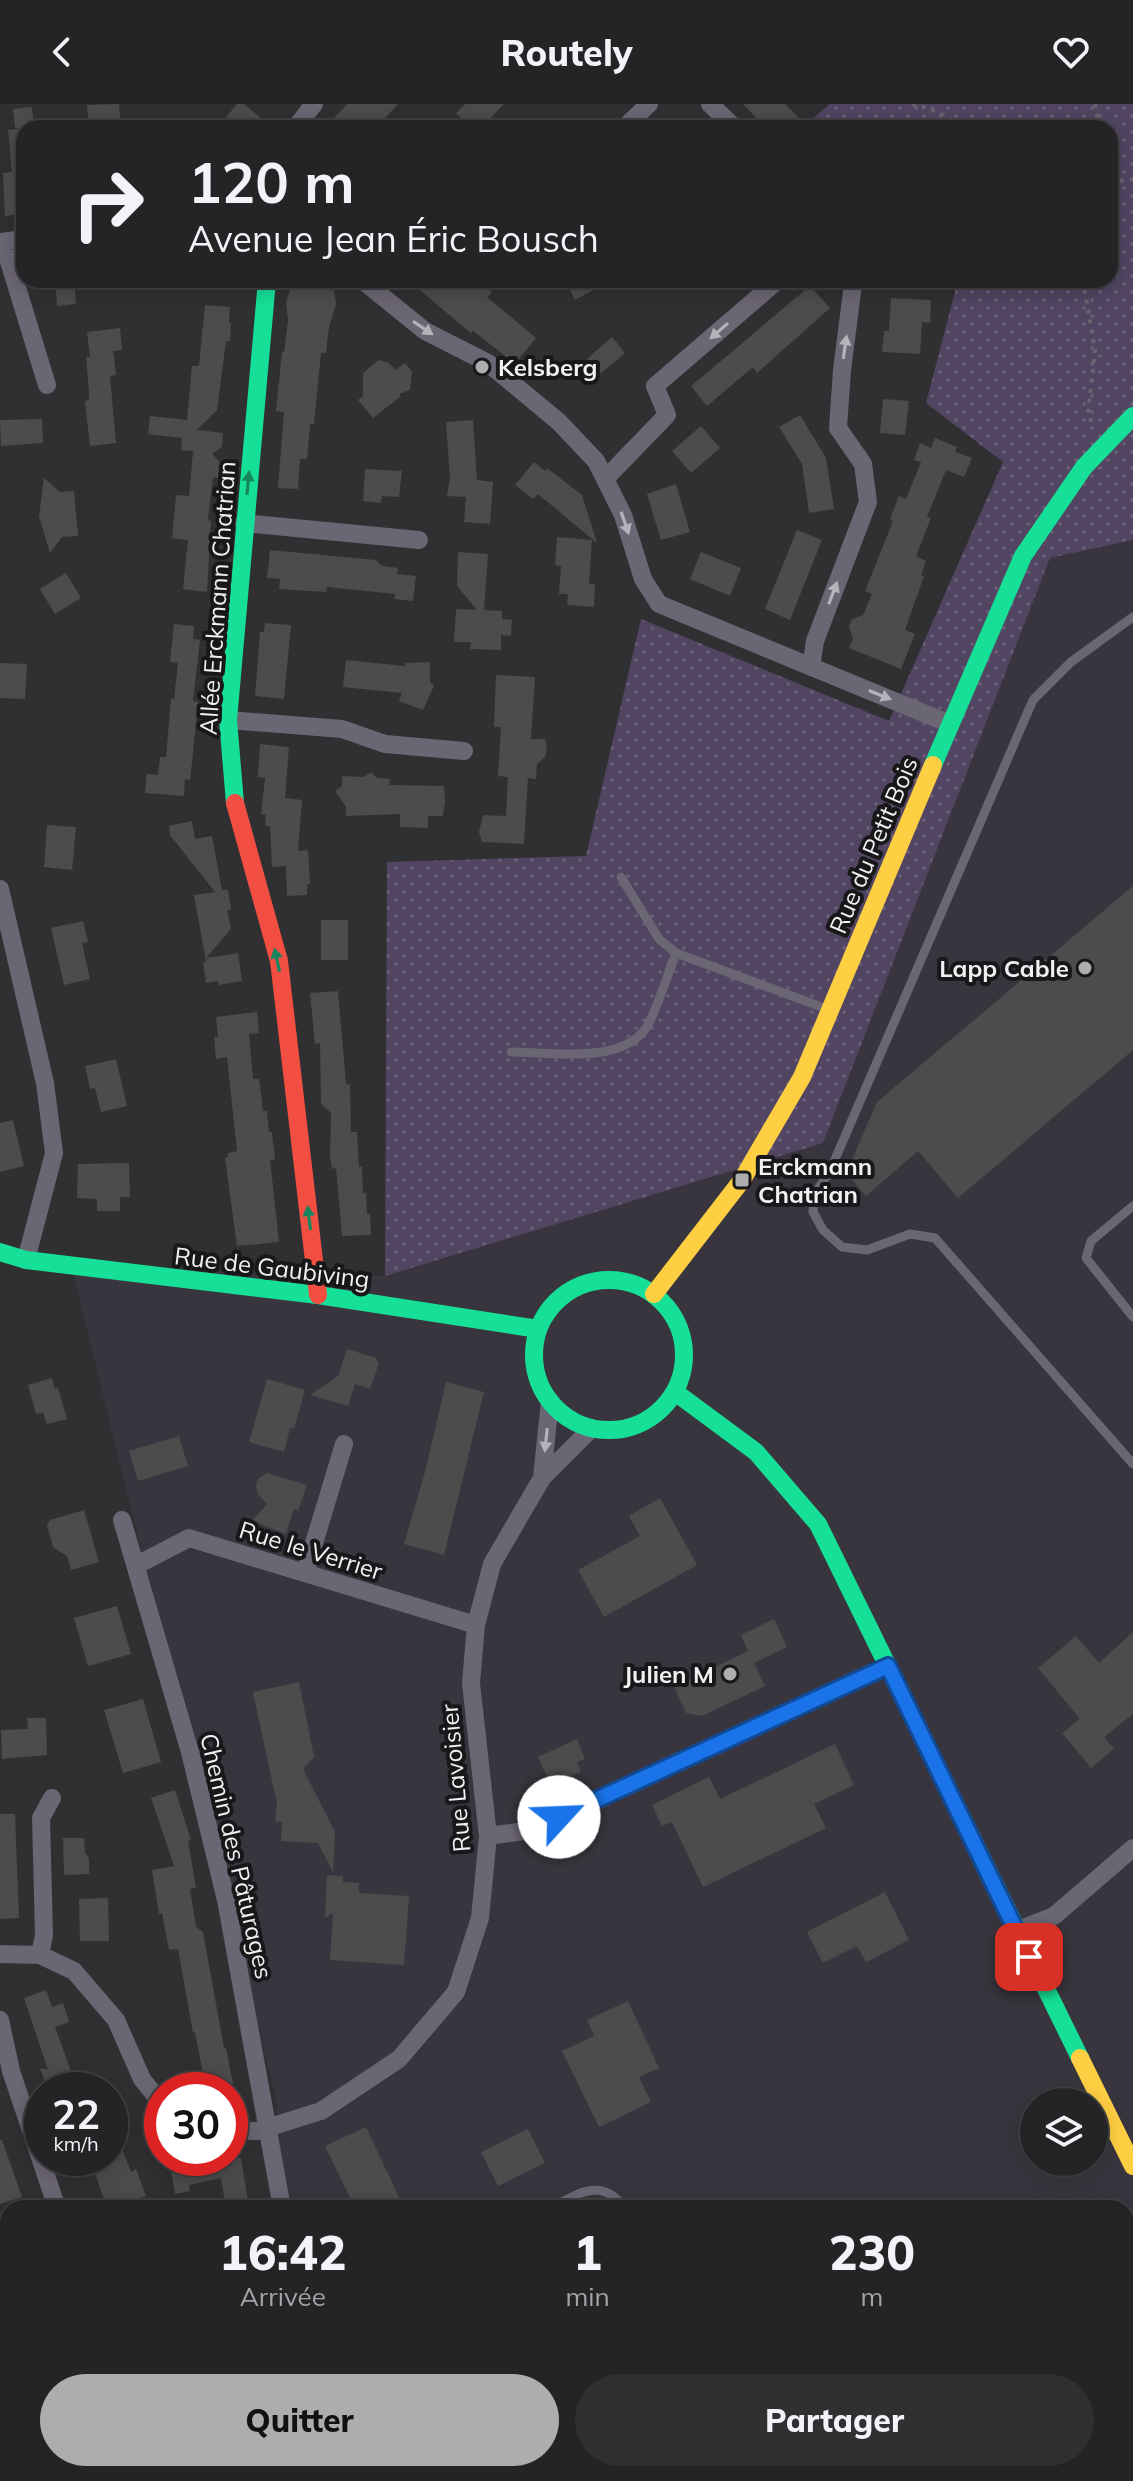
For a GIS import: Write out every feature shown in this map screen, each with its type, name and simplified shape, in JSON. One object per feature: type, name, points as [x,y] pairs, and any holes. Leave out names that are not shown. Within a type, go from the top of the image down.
[{"type":"street","points":[[301,120],[314,104]]},
{"type":"street","points":[[632,120],[649,104]]},
{"type":"street","points":[[710,104],[727,120]]},
{"type":"street","points":[[1,242],[47,385]]},
{"type":"street","name":"Allée Erckmann Chatrian","points":[[266,288],[228,720],[235,809],[279,961],[318,1295]]},
{"type":"street","points":[[372,288],[425,331],[488,363],[559,422],[596,461],[623,515],[643,579],[659,604],[950,724]]},
{"type":"street","points":[[605,479],[667,415],[655,386],[769,288]]},
{"type":"street","points":[[811,667],[815,641],[868,502],[863,464],[838,428],[852,288]]},
{"type":"street","name":"Rue du Petit Bois","points":[[654,1294],[742,1180],[802,1077],[1023,556],[1084,467],[1133,416]]},
{"type":"street","points":[[244,523],[419,540]]},
{"type":"street","points":[[228,720],[342,729],[385,744],[464,751]]},
{"type":"street","points":[[0,889],[45,1083],[54,1153],[26,1260]]},
{"type":"street","name":"Rue de Gaubiving","points":[[0,1252],[26,1260],[318,1295],[538,1329]]},
{"type":"street","points":[[610,1279],[633,1283],[654,1294],[669,1309],[680,1328],[684,1350],[683,1371],[675,1392],[660,1410],[640,1424],[617,1430],[592,1428],[569,1419],[550,1401],[538,1379],[534,1354],[538,1329],[550,1309],[567,1293],[587,1282],[610,1279]]},
{"type":"street","points":[[675,1392],[756,1452],[818,1524],[1133,2166]]},
{"type":"street","name":"Rue Lavoisier","points":[[542,1478],[550,1401]]},
{"type":"street","name":"Rue Lavoisier","points":[[248,2131],[257,2131],[321,2111],[399,2059],[456,1992],[480,1918],[488,1836],[471,1683],[476,1625],[492,1564],[542,1478],[592,1428]]},
{"type":"street","points":[[305,1573],[344,1444]]},
{"type":"street","name":"Chemin des Pâturages","points":[[122,1520],[190,1752],[226,1900],[280,2200]]},
{"type":"street","name":"Rue le Verrier","points":[[137,1565],[189,1538],[476,1625]]},
{"type":"street","points":[[488,1836],[532,1830],[888,1666]]},
{"type":"street","points":[[40,1955],[44,1935],[41,1818],[52,1798]]},
{"type":"street","points":[[1016,1931],[1054,1916],[1133,1848]]},
{"type":"street","points":[[0,1954],[40,1955],[74,1971],[116,2020],[144,2082]]},
{"type":"street","points":[[0,2020],[11,2071],[54,2200]]},
{"type":"lane","points":[[1133,617],[1071,662],[1033,700],[830,1171],[814,1195],[813,1212],[823,1230],[842,1247],[867,1250],[910,1234],[935,1238],[1133,1464]]},
{"type":"lane","points":[[621,877],[659,939],[676,953],[830,1010]]},
{"type":"lane","points":[[511,1052],[604,1053],[628,1046],[648,1026],[676,953]]},
{"type":"lane","points":[[1133,1206],[1091,1241],[1086,1258],[1133,1317]]},
{"type":"lane","points":[[566,2200],[585,2190],[601,2190],[614,2200]]},
{"type":"path","points":[[912,104],[932,109],[953,120]]},
{"type":"path","points":[[1084,288],[1095,351],[1088,413],[1094,428],[1107,443]]},
{"type":"shaded area","points":[[830,104],[1133,104],[1133,540],[1050,558],[823,1143],[385,1276],[387,862],[586,856],[641,619],[889,721],[1003,462],[926,403],[956,288],[1118,288],[1118,120],[811,120]]},
{"type":"shaded area","points":[[1133,540],[1133,2200],[288,2200],[277,2139],[277,2103],[72,1269],[385,1276],[823,1143],[1050,558]]},
{"type":"building","points":[[119,104],[120,120],[88,120],[87,105]]},
{"type":"building","points":[[237,104],[244,104],[262,119],[261,120],[224,120]]},
{"type":"building","points":[[347,104],[398,104],[383,120],[332,120]]},
{"type":"building","points":[[465,104],[504,104],[489,120],[463,120],[456,113]]},
{"type":"building","points":[[743,104],[785,104],[800,119],[799,120],[758,120]]},
{"type":"building","points":[[32,107],[33,120],[16,120],[15,128],[13,109]]},
{"type":"building","points":[[16,129],[16,214],[5,216],[3,173],[12,172],[8,130]]},
{"type":"building","points":[[56,288],[75,288],[76,304],[57,306]]},
{"type":"building","points":[[334,288],[336,304],[326,353],[321,353],[314,424],[310,424],[307,459],[300,459],[298,489],[278,488],[284,412],[276,411],[288,320],[286,303],[290,289]]},
{"type":"building","points":[[417,288],[487,288],[492,292],[487,297],[536,338],[515,364],[472,330],[472,334]]},
{"type":"building","points":[[569,288],[597,288],[575,300]]},
{"type":"building","points":[[808,288],[812,288],[830,308],[757,373],[753,367],[707,406],[691,386]]},
{"type":"building","points":[[891,298],[931,300],[930,323],[922,322],[920,354],[882,352],[884,331],[889,331]]},
{"type":"building","points":[[205,305],[230,307],[231,323],[217,410],[197,430],[223,433],[222,447],[212,454],[220,462],[218,478],[213,477],[208,520],[211,521],[207,592],[183,589],[188,540],[172,538],[176,495],[189,496],[193,451],[181,450],[182,438],[148,434],[150,416],[187,420],[192,366],[199,366]]},
{"type":"building","points":[[120,328],[122,350],[113,351],[116,375],[110,376],[116,443],[90,446],[85,401],[89,400],[87,332]]},
{"type":"building","points":[[612,337],[625,353],[600,374],[587,359]]},
{"type":"building","points":[[379,360],[389,363],[395,370],[405,363],[412,371],[410,390],[399,394],[401,396],[373,418],[358,400],[363,396],[363,373]]},
{"type":"building","points":[[883,399],[909,401],[905,435],[880,433]]},
{"type":"building","points":[[800,415],[826,458],[834,509],[809,513],[802,464],[779,427]]},
{"type":"building","points":[[42,419],[43,443],[1,446],[0,420]]},
{"type":"building","points":[[473,420],[477,480],[493,482],[490,524],[464,522],[466,497],[447,496],[450,478],[446,422]]},
{"type":"building","points":[[701,426],[720,448],[691,473],[672,451]]},
{"type":"building","points":[[935,438],[957,447],[955,452],[972,458],[964,477],[946,470],[927,517],[931,518],[916,556],[926,561],[921,575],[924,576],[905,630],[915,634],[901,669],[849,648],[853,639],[849,627],[851,620],[863,615],[872,594],[865,591],[893,521],[890,519],[899,496],[906,499],[921,462],[914,460],[920,443],[931,448]]},
{"type":"building","points":[[534,462],[545,471],[547,468],[582,495],[597,543],[538,494],[533,499],[515,485]]},
{"type":"building","points":[[365,469],[402,471],[399,497],[382,496],[381,503],[363,501]]},
{"type":"building","points":[[44,478],[60,492],[74,491],[78,536],[62,537],[50,553],[39,516]]},
{"type":"building","points":[[676,484],[690,532],[661,540],[647,494]]},
{"type":"building","points":[[797,530],[822,540],[790,620],[765,609]]},
{"type":"building","points":[[557,537],[592,540],[589,584],[595,584],[594,607],[567,605],[568,594],[559,594],[561,566],[555,565]]},
{"type":"building","points":[[270,550],[376,560],[382,566],[398,568],[397,574],[416,576],[413,601],[394,599],[395,594],[327,587],[326,592],[279,589],[280,579],[267,578]]},
{"type":"building","points":[[458,552],[488,554],[484,610],[502,611],[502,619],[512,620],[511,636],[501,635],[501,650],[470,649],[471,642],[454,642],[456,609],[477,610],[457,586]]},
{"type":"building","points":[[701,552],[741,568],[730,596],[690,579]]},
{"type":"building","points":[[66,573],[81,598],[55,614],[40,589]]},
{"type":"building","points":[[265,623],[291,625],[284,699],[255,696],[260,632],[264,632]]},
{"type":"building","points":[[174,624],[194,626],[193,639],[200,640],[193,701],[198,702],[191,772],[190,780],[185,779],[184,796],[145,793],[147,774],[158,775],[160,757],[166,757],[178,663],[170,662]]},
{"type":"building","points":[[346,660],[405,666],[405,663],[430,662],[430,682],[434,686],[423,710],[399,701],[402,693],[343,687]]},
{"type":"building","points":[[0,663],[27,664],[25,699],[0,698]]},
{"type":"building","points":[[496,675],[535,677],[531,739],[545,739],[547,749],[545,757],[537,764],[536,779],[528,778],[524,844],[482,842],[479,832],[483,815],[506,816],[508,777],[498,776],[501,727],[494,727]]},
{"type":"building","points":[[260,744],[289,747],[285,798],[302,800],[298,851],[308,850],[310,884],[307,884],[307,895],[287,896],[286,866],[272,867],[270,826],[265,826],[266,815],[261,814],[265,778],[258,777]]},
{"type":"building","points":[[371,772],[377,778],[390,779],[389,785],[444,786],[443,816],[428,816],[428,828],[400,827],[400,814],[346,816],[346,807],[335,791],[342,786],[342,776],[364,777]]},
{"type":"building","points":[[192,821],[195,839],[212,836],[222,890],[228,890],[231,910],[227,910],[231,929],[206,958],[238,953],[242,981],[218,985],[218,981],[206,983],[203,962],[206,962],[194,895],[215,892],[170,835],[169,826]]},
{"type":"building","points":[[47,825],[76,827],[72,870],[44,867]]},
{"type":"building","name":"Lapp Cable","points":[[1133,886],[1133,1050],[958,1198],[918,1151],[866,1196],[846,1173],[877,1102]]},
{"type":"building","points":[[321,920],[348,920],[348,960],[321,960]]},
{"type":"building","points":[[83,921],[88,942],[82,943],[90,979],[64,985],[51,928]]},
{"type":"building","points":[[338,991],[346,1084],[350,1085],[351,1132],[357,1132],[359,1167],[362,1167],[363,1193],[366,1193],[367,1214],[370,1214],[371,1235],[342,1236],[336,1168],[332,1169],[330,1158],[331,1113],[321,1104],[320,1043],[315,1044],[310,993]]},
{"type":"building","points":[[257,1012],[259,1033],[249,1034],[253,1079],[259,1079],[263,1111],[267,1111],[269,1132],[272,1132],[275,1160],[270,1160],[279,1242],[237,1246],[225,1158],[228,1153],[237,1151],[227,1057],[216,1059],[214,1037],[218,1037],[216,1017]]},
{"type":"building","points":[[116,1059],[127,1106],[101,1112],[95,1088],[90,1089],[85,1066]]},
{"type":"building","points":[[13,1120],[24,1166],[0,1172],[0,1123]]},
{"type":"building","points":[[129,1163],[130,1197],[120,1197],[120,1211],[97,1211],[97,1199],[77,1198],[78,1164]]},
{"type":"building","points":[[347,1349],[376,1358],[379,1363],[370,1389],[355,1384],[348,1406],[310,1395],[338,1376]]},
{"type":"building","points":[[52,1378],[67,1419],[47,1424],[43,1413],[36,1414],[28,1385]]},
{"type":"building","points":[[267,1379],[305,1390],[284,1452],[249,1442]]},
{"type":"building","points":[[446,1382],[484,1392],[444,1555],[404,1544]]},
{"type":"building","points":[[179,1436],[188,1466],[138,1481],[129,1451]]},
{"type":"building","points":[[267,1473],[307,1485],[298,1511],[294,1509],[286,1534],[252,1521],[267,1504],[258,1494],[256,1485],[258,1479]]},
{"type":"building","points":[[660,1498],[697,1565],[604,1617],[578,1570],[640,1536],[629,1516]]},
{"type":"building","points":[[84,1510],[99,1562],[71,1570],[67,1556],[53,1547],[47,1525],[50,1520]]},
{"type":"building","points":[[117,1606],[131,1654],[88,1666],[74,1618]]},
{"type":"building","name":"Julien M","points":[[774,1619],[787,1647],[754,1663],[765,1686],[702,1716],[686,1713],[674,1687],[748,1651],[741,1635]]},
{"type":"building","points":[[1133,1632],[1133,1714],[1104,1737],[1114,1749],[1091,1768],[1062,1733],[1080,1719],[1038,1668],[1076,1636],[1099,1663]]},
{"type":"building","points":[[299,1682],[314,1757],[303,1769],[335,1832],[333,1872],[318,1843],[281,1841],[282,1822],[275,1821],[277,1804],[253,1692]]},
{"type":"building","points":[[143,1699],[161,1762],[123,1773],[104,1710]]},
{"type":"building","points":[[27,1718],[46,1718],[47,1755],[2,1759],[1,1730],[28,1729]]},
{"type":"building","points":[[577,1739],[585,1759],[577,1762],[581,1772],[551,1786],[538,1757]]},
{"type":"building","points":[[835,1744],[854,1785],[814,1804],[826,1828],[703,1887],[672,1822],[662,1826],[652,1805],[709,1777],[720,1799]]},
{"type":"building","points":[[175,1790],[191,1840],[188,1841],[196,1888],[190,1889],[196,1927],[203,1932],[231,2072],[203,2072],[178,1949],[169,1950],[162,1913],[159,1914],[152,1870],[174,1866],[151,1798]]},
{"type":"building","points":[[0,1814],[15,1814],[19,1918],[0,1919]]},
{"type":"building","points":[[63,1838],[84,1838],[89,1874],[64,1875]]},
{"type":"building","points":[[327,1875],[343,1876],[343,1882],[359,1883],[359,1893],[409,1896],[404,1965],[330,1960],[333,1913],[325,1918]]},
{"type":"building","points":[[885,1892],[909,1940],[866,1962],[857,1946],[823,1963],[807,1932]]},
{"type":"building","points":[[108,1898],[109,1941],[80,1941],[79,1899]]},
{"type":"building","points":[[46,1990],[52,2007],[63,2003],[69,2022],[55,2027],[71,2072],[41,2072],[40,2068],[48,2070],[24,1998]]},
{"type":"building","points":[[628,2001],[659,2068],[639,2077],[651,2102],[599,2127],[562,2051],[594,2036],[587,2020]]},
{"type":"building","points":[[366,2127],[400,2200],[351,2200],[325,2146]]},
{"type":"building","points":[[528,2129],[545,2163],[498,2186],[481,2152]]},
{"type":"building","points":[[0,2140],[2,2140],[22,2197],[0,2200]]},
{"type":"building","points":[[128,2164],[131,2172],[136,2169],[146,2196],[133,2200],[104,2200],[96,2176],[128,2176]]},
{"type":"building","points":[[172,2176],[244,2176],[248,2200],[225,2200],[221,2178],[189,2185],[190,2191],[175,2194]]},
{"type":"traffic: fast","points":[[235,803],[228,720],[266,288]]},
{"type":"traffic: fast","points":[[933,765],[1023,556],[1084,467],[1133,416]]},
{"type":"traffic: fast","points":[[0,1252],[26,1260],[318,1295],[538,1329]]},
{"type":"traffic: fast","points":[[609,1280],[638,1286],[662,1302],[678,1326],[684,1355],[678,1384],[662,1408],[638,1424],[609,1430],[580,1424],[556,1408],[540,1384],[534,1355],[540,1326],[556,1302],[580,1286],[609,1280]]},
{"type":"traffic: fast","points":[[675,1392],[756,1452],[818,1524],[1080,2058]]},
{"type":"traffic: slow","points":[[654,1294],[742,1180],[802,1077],[933,765]]},
{"type":"traffic: slow","points":[[1080,2058],[1133,2166]]},
{"type":"traffic: jam","points":[[235,803],[279,961],[318,1295]]},
{"type":"place","name":"Kelsberg","points":[[482,367]]},
{"type":"place","name":"Lapp Cable","points":[[1085,968]]},
{"type":"place","name":"Erckmann Chatrian","points":[[742,1180]]},
{"type":"place","name":"Julien M","points":[[730,1674]]},
{"type":"route","points":[[559,1817],[888,1666],[1029,1957]]}]
